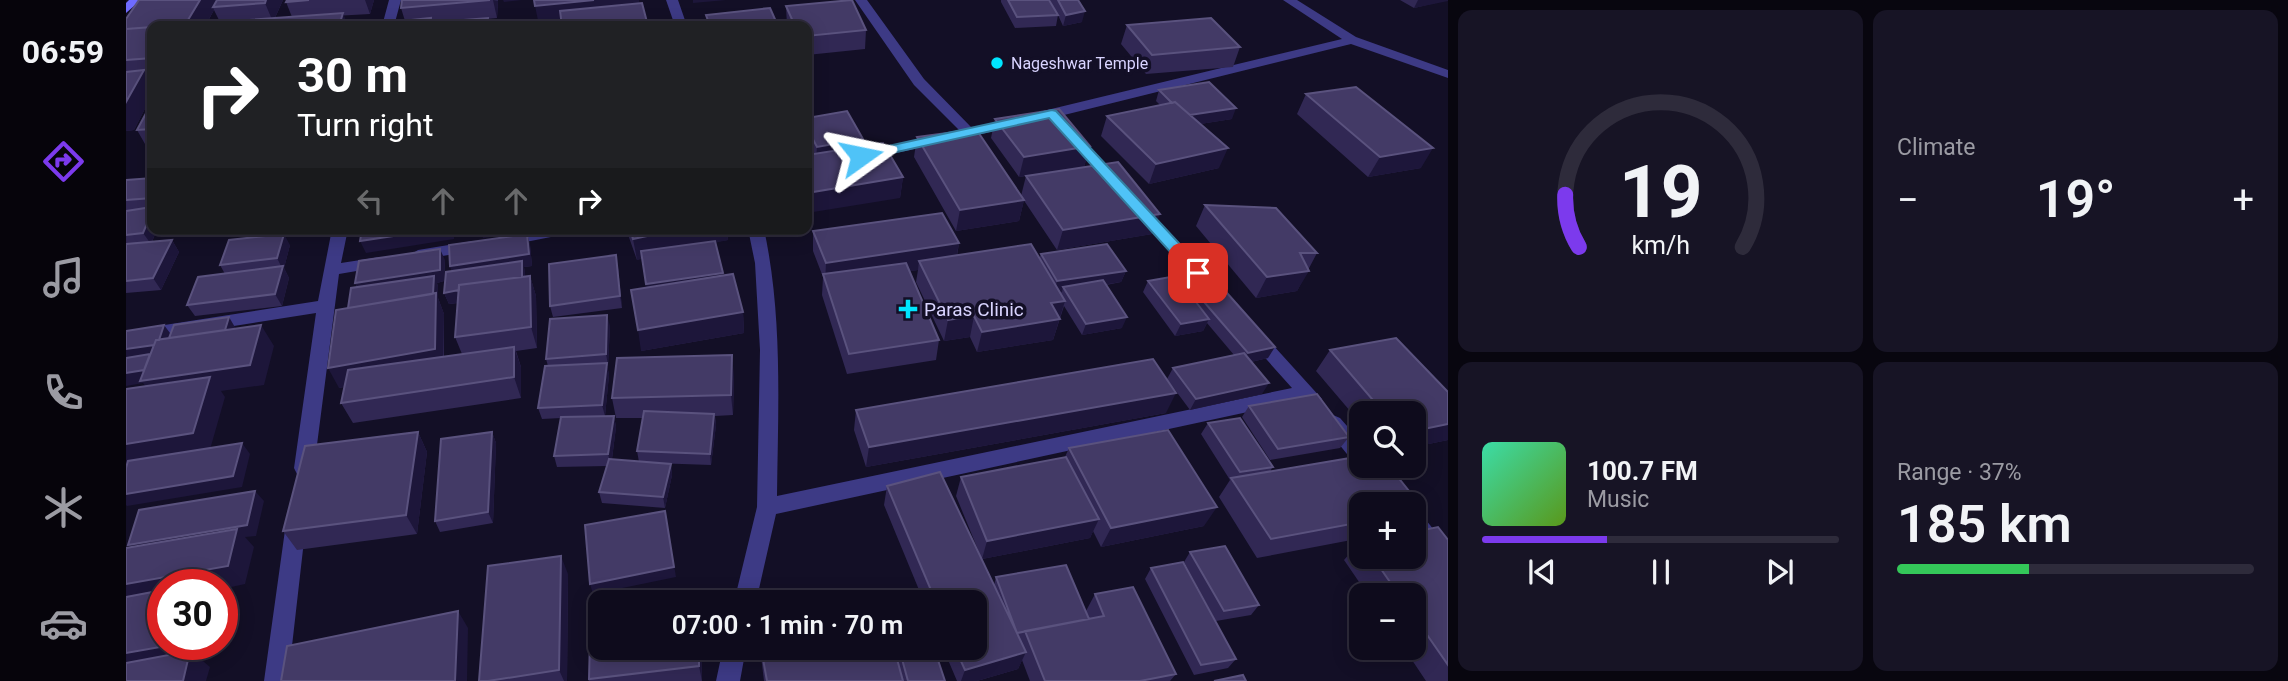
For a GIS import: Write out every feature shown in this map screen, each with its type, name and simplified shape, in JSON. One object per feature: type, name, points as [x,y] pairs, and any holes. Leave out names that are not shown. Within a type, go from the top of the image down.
[{"type":"street","points":[[126,10],[135,0]]},
{"type":"street","points":[[389,21],[395,0]]},
{"type":"street","points":[[672,0],[679,21]]},
{"type":"street","points":[[860,0],[919,82],[970,133]]},
{"type":"street","points":[[1289,0],[1352,40],[1446,70]]},
{"type":"street","points":[[848,159],[1052,114],[1352,40]]},
{"type":"street","points":[[1052,114],[1307,392],[1349,442]]},
{"type":"street","points":[[276,681],[330,270],[339,235]]},
{"type":"street","points":[[330,270],[531,235]]},
{"type":"street","points":[[749,590],[767,507],[769,350],[763,263],[757,235]]},
{"type":"street","points":[[126,337],[325,306]]},
{"type":"street","points":[[767,507],[1307,392]]},
{"type":"street","points":[[728,681],[732,660]]},
{"type":"building","points":[[139,0],[200,0],[187,21],[147,21],[147,27],[126,29],[126,19]]},
{"type":"building","points":[[217,0],[266,0],[265,3],[213,7]]},
{"type":"building","points":[[402,0],[490,0],[401,8]]},
{"type":"building","points":[[534,0],[594,0],[535,6]]},
{"type":"building","points":[[852,0],[866,30],[812,35],[812,21],[793,21],[786,6]]},
{"type":"building","points":[[1008,0],[1049,0],[1058,15],[1017,17]]},
{"type":"building","points":[[1058,0],[1078,0],[1085,11],[1066,15]]},
{"type":"building","points":[[642,3],[647,21],[561,21],[560,11]]},
{"type":"building","points":[[770,8],[776,21],[708,21],[706,15]]},
{"type":"building","points":[[343,13],[341,21],[235,21]]},
{"type":"building","points":[[431,18],[431,21],[402,21]]},
{"type":"building","points":[[488,18],[488,21],[451,21]]},
{"type":"building","points":[[1211,18],[1240,47],[1152,55],[1127,25]]},
{"type":"building","points":[[147,27],[147,58],[126,60],[126,29]]},
{"type":"building","points":[[144,70],[126,102],[126,72]]},
{"type":"building","points":[[1209,82],[1236,108],[1190,115],[1159,90]]},
{"type":"building","points":[[1356,87],[1433,148],[1380,157],[1306,94]]},
{"type":"building","points":[[1175,102],[1228,148],[1156,164],[1107,116]]},
{"type":"building","points":[[1059,109],[1090,146],[1024,157],[995,119]]},
{"type":"building","points":[[147,111],[147,129],[137,130]]},
{"type":"building","points":[[847,111],[863,139],[817,147],[812,138],[812,117]]},
{"type":"building","points":[[976,129],[1024,200],[960,210],[917,137]]},
{"type":"building","points":[[883,143],[903,177],[812,192],[812,154]]},
{"type":"building","points":[[1118,162],[1160,214],[1063,230],[1026,176]]},
{"type":"building","points":[[147,178],[147,198],[126,200],[126,180]]},
{"type":"building","points":[[1205,205],[1276,208],[1317,253],[1300,253],[1309,271],[1267,277]]},
{"type":"building","points":[[147,208],[147,224],[143,233],[126,235],[126,211]]},
{"type":"building","points":[[942,213],[959,243],[826,263],[813,231]]},
{"type":"building","points":[[284,235],[277,258],[220,265],[229,240]]},
{"type":"building","points":[[361,235],[400,235],[360,241]]},
{"type":"building","points":[[527,235],[529,254],[450,266],[449,245]]},
{"type":"building","points":[[632,235],[651,235],[633,239]]},
{"type":"building","points":[[172,240],[153,278],[126,281],[126,244]]},
{"type":"building","points":[[715,241],[723,273],[646,284],[641,251]]},
{"type":"building","points":[[1031,244],[1065,301],[1051,303],[1060,319],[982,332],[974,316],[948,320],[919,261]]},
{"type":"building","points":[[1107,244],[1126,271],[1057,281],[1041,254]]},
{"type":"building","points":[[440,249],[440,270],[355,283],[359,261]]},
{"type":"building","points":[[616,255],[620,296],[550,306],[549,264]]},
{"type":"building","points":[[522,261],[522,277],[459,285],[459,290],[444,293],[446,272]]},
{"type":"building","points":[[906,263],[939,340],[849,354],[823,274]]},
{"type":"building","points":[[283,266],[275,294],[187,305],[198,277]]},
{"type":"building","points":[[733,274],[743,312],[638,330],[631,290]]},
{"type":"building","points":[[1211,275],[1275,347],[1248,353],[1186,281]]},
{"type":"building","points":[[434,276],[433,294],[348,308],[351,288]]},
{"type":"building","points":[[530,276],[531,327],[455,337],[459,285]]},
{"type":"building","points":[[1176,276],[1209,319],[1181,324],[1148,281]]},
{"type":"building","points":[[1103,280],[1127,317],[1086,324],[1063,287]]},
{"type":"building","points":[[436,293],[435,349],[328,368],[336,310]]},
{"type":"building","points":[[607,315],[606,354],[546,359],[550,319]]},
{"type":"building","points":[[229,317],[225,330],[169,338],[174,325]]},
{"type":"building","points":[[164,325],[159,340],[156,340],[154,345],[126,349],[126,331]]},
{"type":"building","points":[[261,325],[250,365],[140,381],[156,340]]},
{"type":"building","points":[[1396,338],[1448,392],[1448,424],[1426,429],[1426,401],[1374,401],[1330,350]]},
{"type":"building","points":[[514,347],[514,377],[341,403],[348,370]]},
{"type":"building","points":[[1244,353],[1269,383],[1196,399],[1173,368]]},
{"type":"building","points":[[150,354],[144,370],[126,373],[126,358]]},
{"type":"building","points":[[732,355],[731,395],[612,398],[617,358]]},
{"type":"building","points":[[1153,359],[1176,393],[869,447],[856,410]]},
{"type":"building","points":[[607,363],[602,405],[538,408],[545,366]]},
{"type":"building","points":[[210,377],[193,433],[126,444],[126,389]]},
{"type":"building","points":[[1317,394],[1349,437],[1278,449],[1249,406]]},
{"type":"building","points":[[644,411],[714,414],[710,454],[637,451]]},
{"type":"building","points":[[614,416],[608,454],[554,456],[561,417]]},
{"type":"building","points":[[1240,418],[1273,467],[1240,472],[1208,423]]},
{"type":"building","points":[[1168,430],[1217,507],[1111,528],[1069,448]]},
{"type":"building","points":[[418,432],[406,515],[283,531],[305,446]]},
{"type":"building","points":[[492,432],[488,512],[435,521],[441,439]]},
{"type":"building","points":[[242,443],[233,476],[126,494],[128,461]]},
{"type":"building","points":[[1066,457],[1099,519],[987,541],[961,477]]},
{"type":"building","points":[[1349,458],[1349,478],[1399,478],[1410,492],[1349,492],[1349,524],[1271,539],[1231,478]]},
{"type":"building","points":[[609,459],[671,464],[663,497],[599,492]]},
{"type":"building","points":[[940,472],[1026,652],[965,670],[960,660],[987,660],[987,590],[931,590],[887,486]]},
{"type":"building","points":[[255,491],[247,525],[128,545],[139,510]]},
{"type":"building","points":[[665,511],[674,567],[590,584],[585,525]]},
{"type":"building","points":[[1438,527],[1448,540],[1448,665],[1426,633],[1426,583],[1391,583],[1381,569],[1426,569],[1426,530]]},
{"type":"building","points":[[237,529],[228,566],[211,569],[147,569],[147,580],[126,584],[126,548]]},
{"type":"building","points":[[1225,546],[1259,605],[1224,611],[1190,552]]},
{"type":"building","points":[[561,556],[559,670],[479,681],[488,566]]},
{"type":"building","points":[[1183,562],[1236,659],[1201,665],[1151,568]]},
{"type":"building","points":[[1066,565],[1089,619],[1017,633],[996,577]]},
{"type":"building","points":[[1133,587],[1176,674],[1140,681],[1045,681],[1025,631],[1104,616],[1095,594]]},
{"type":"building","points":[[147,593],[147,649],[126,653],[126,597]]},
{"type":"building","points":[[458,611],[455,681],[281,681],[287,646]]},
{"type":"building","points":[[147,659],[188,660],[183,681],[126,681],[126,663]]},
{"type":"building","points":[[589,660],[699,660],[699,666],[589,679]]},
{"type":"building","points":[[763,660],[897,660],[903,681],[767,681]]},
{"type":"building","points":[[902,660],[938,660],[945,681],[908,681]]},
{"type":"building","points":[[1243,675],[1246,681],[1214,681]]},
{"type":"place","name":"Nageshwar Temple","points":[[997,63]]},
{"type":"place","name":"Paras Clinic","points":[[908,309]]},
{"type":"route","points":[[861,156],[1052,114],[1198,273]]}]
